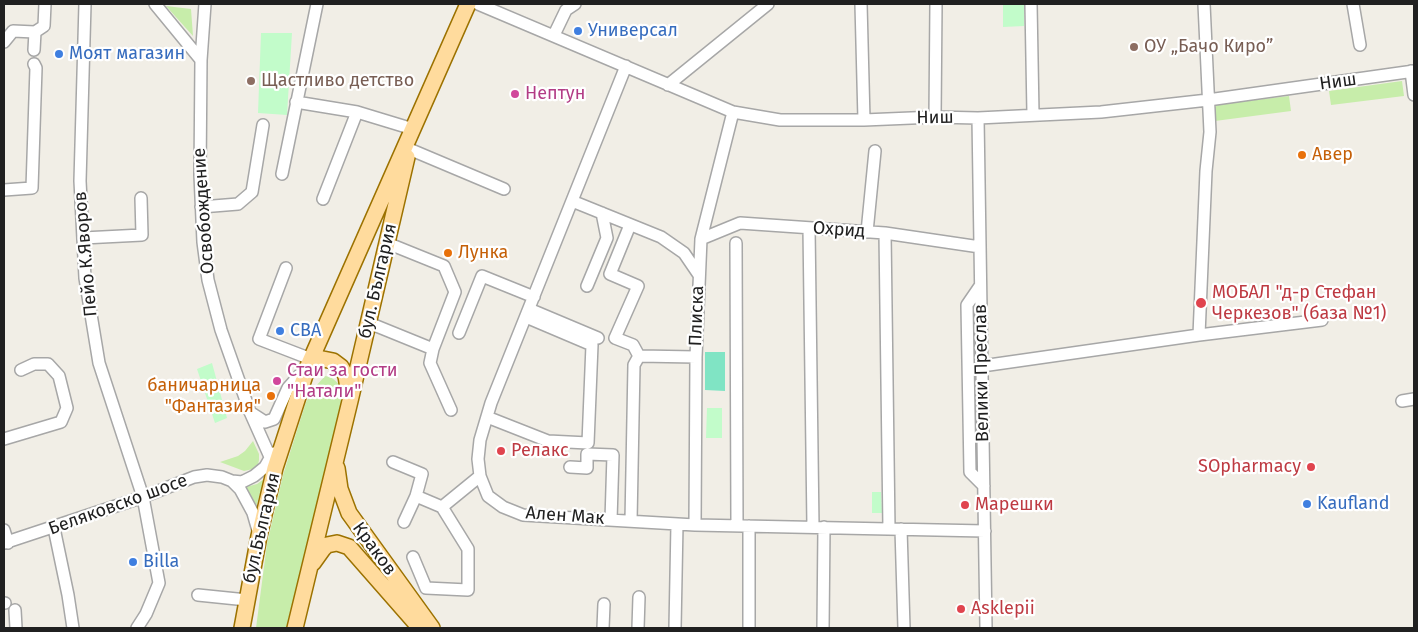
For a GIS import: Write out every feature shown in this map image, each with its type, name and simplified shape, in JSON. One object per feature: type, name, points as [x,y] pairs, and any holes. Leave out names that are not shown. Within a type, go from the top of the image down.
[{"type":"main road","name":"бул. България","points":[[287,429],[309,362],[468,4]]},
{"type":"main road","name":"бул. България","points":[[336,461],[413,129]]},
{"type":"main road","points":[[309,362],[323,359],[333,361],[341,367],[348,383],[350,401]]},
{"type":"main road","name":"бул.България","points":[[241,626],[273,463],[287,429]]},
{"type":"main road","points":[[295,628],[336,461]]},
{"type":"main road","name":"Краков","points":[[336,461],[340,490],[349,513],[432,628]]},
{"type":"main road","name":"Краков","points":[[309,568],[327,545],[337,543],[349,547],[420,628]]},
{"type":"street","points":[[4,42],[13,31],[35,32],[44,26],[45,4]]},
{"type":"street","name":"Пейо К.Яворов","points":[[84,4],[80,181],[85,278],[99,363],[143,497],[159,583],[146,614],[137,628]]},
{"type":"street","points":[[155,4],[201,60]]},
{"type":"street","name":"Освобождение","points":[[205,4],[201,60],[201,206],[208,280],[221,330],[250,412],[273,463]]},
{"type":"street","points":[[282,174],[317,4]]},
{"type":"street","name":"Ниш","points":[[478,4],[733,112],[780,120],[978,118],[1101,112],[1208,100],[1413,71],[1414,95]]},
{"type":"street","points":[[554,36],[566,10],[574,4]]},
{"type":"street","points":[[668,85],[768,4]]},
{"type":"street","points":[[861,4],[864,120]]},
{"type":"street","points":[[935,117],[936,4]]},
{"type":"street","points":[[1032,4],[1033,114]]},
{"type":"street","points":[[1199,335],[1206,171],[1210,132],[1204,4]]},
{"type":"street","points":[[1354,4],[1360,45]]},
{"type":"street","points":[[34,50],[35,32]]},
{"type":"street","points":[[4,190],[32,188],[36,68],[34,64]]},
{"type":"street","name":"Ален Мак","points":[[626,66],[493,398],[480,440],[478,459],[480,476],[488,496],[503,508],[523,515],[694,525],[985,531]]},
{"type":"street","points":[[296,102],[357,112],[413,129]]},
{"type":"street","points":[[323,199],[357,112]]},
{"type":"street","name":"Плиска","points":[[694,525],[696,357],[701,239],[733,112]]},
{"type":"street","name":"Велики Преслав","points":[[978,118],[986,628]]},
{"type":"street","points":[[201,206],[238,204],[252,192],[264,125]]},
{"type":"street","points":[[409,148],[504,189]]},
{"type":"street","points":[[867,232],[875,151]]},
{"type":"street","points":[[83,238],[142,236],[140,198]]},
{"type":"street","points":[[572,201],[661,237],[684,253],[699,275]]},
{"type":"street","points":[[587,286],[607,238],[602,213]]},
{"type":"street","name":"Охрид","points":[[701,239],[740,223],[884,233],[980,247]]},
{"type":"street","points":[[630,225],[610,274],[638,286],[615,338],[633,345],[639,356]]},
{"type":"street","points":[[809,228],[823,628]]},
{"type":"street","points":[[884,233],[895,529],[904,628]]},
{"type":"street","points":[[387,243],[444,266],[455,292],[432,349],[430,363],[451,410]]},
{"type":"street","points":[[736,243],[737,525]]},
{"type":"street","points":[[250,412],[265,422],[274,419],[288,388],[309,362],[258,339],[286,268]]},
{"type":"street","points":[[459,333],[482,276],[534,297]]},
{"type":"street","points":[[980,286],[967,305],[970,472],[984,486]]},
{"type":"street","points":[[527,313],[598,338]]},
{"type":"street","points":[[487,417],[548,442],[588,443],[592,345],[527,313]]},
{"type":"street","points":[[982,366],[1199,335],[1322,320]]},
{"type":"street","points":[[369,323],[432,349]]},
{"type":"street","points":[[639,356],[696,357]]},
{"type":"street","points":[[631,521],[634,364],[639,356]]},
{"type":"street","points":[[4,439],[61,422],[67,408],[59,376],[48,364],[34,364],[21,370]]},
{"type":"street","points":[[1402,401],[1414,399]]},
{"type":"street","points":[[570,467],[587,468],[588,454],[613,455],[611,520]]},
{"type":"street","points":[[393,462],[422,474],[416,496],[404,522]]},
{"type":"street","name":"Беляковско шосе","points":[[6,543],[54,528],[194,478],[207,475],[242,482],[273,463]]},
{"type":"street","points":[[442,507],[480,476]]},
{"type":"street","points":[[232,481],[250,507],[259,536]]},
{"type":"street","points":[[413,557],[426,588],[468,590],[468,549],[442,507],[416,496]]},
{"type":"street","points":[[675,628],[677,524]]},
{"type":"street","points":[[749,526],[749,628]]},
{"type":"street","points":[[54,528],[73,628]]},
{"type":"street","points":[[4,530],[6,543]]},
{"type":"street","points":[[198,595],[246,600]]},
{"type":"street","points":[[638,628],[639,597]]},
{"type":"street","points":[[603,628],[604,604]]},
{"type":"street","points":[[15,610],[16,628]]},
{"type":"green space","points":[[1003,4],[1024,4],[1024,26],[1003,27]]},
{"type":"green space","points":[[166,6],[191,9],[193,36]]},
{"type":"green space","points":[[261,33],[292,33],[287,115],[258,113]]},
{"type":"green space","points":[[1402,81],[1404,96],[1331,105],[1329,91]]},
{"type":"green space","points":[[1289,96],[1291,111],[1215,121],[1213,105]]},
{"type":"green space","points":[[705,352],[725,352],[725,391],[705,390]]},
{"type":"green space","points":[[212,363],[227,418],[215,423],[197,369]]},
{"type":"green space","points":[[325,376],[331,377],[340,385],[344,400],[286,628],[256,628],[267,544],[283,475],[306,402],[315,387]]},
{"type":"green space","points":[[707,408],[722,408],[722,438],[706,438]]},
{"type":"green space","points":[[253,441],[259,454],[259,460],[258,465],[253,469],[244,471],[220,462],[238,456]]},
{"type":"green space","points":[[264,479],[256,507],[242,488],[257,484]]},
{"type":"green space","points":[[872,492],[881,492],[882,513],[872,513]]},
{"type":"place","name":"Универсал","points":[[578,31]]},
{"type":"place","name":"ОУ „Бачо Киро”","points":[[1134,47]]},
{"type":"place","name":"Моят магазин","points":[[59,54]]},
{"type":"place","name":"Щастливо детство","points":[[251,81]]},
{"type":"place","name":"Нептун","points":[[515,94]]},
{"type":"place","name":"Авер","points":[[1302,155]]},
{"type":"place","name":"Лунка","points":[[448,253]]},
{"type":"place","name":"МОБАЛ \"д-р Стефан Черкезов\" (база №1)","points":[[1201,303]]},
{"type":"place","name":"CBA","points":[[280,331]]},
{"type":"place","name":"Стаи за гости \"Натали\"","points":[[277,381]]},
{"type":"place","name":"баничарница \"Фантазия\"","points":[[271,396]]},
{"type":"place","name":"Релакс","points":[[501,451]]},
{"type":"place","name":"SOpharmacy","points":[[1311,467]]},
{"type":"place","name":"Kaufland","points":[[1307,504]]},
{"type":"place","name":"Марешки","points":[[965,505]]},
{"type":"place","name":"Billa","points":[[133,562]]},
{"type":"place","name":"Asklepii","points":[[961,609]]}]
